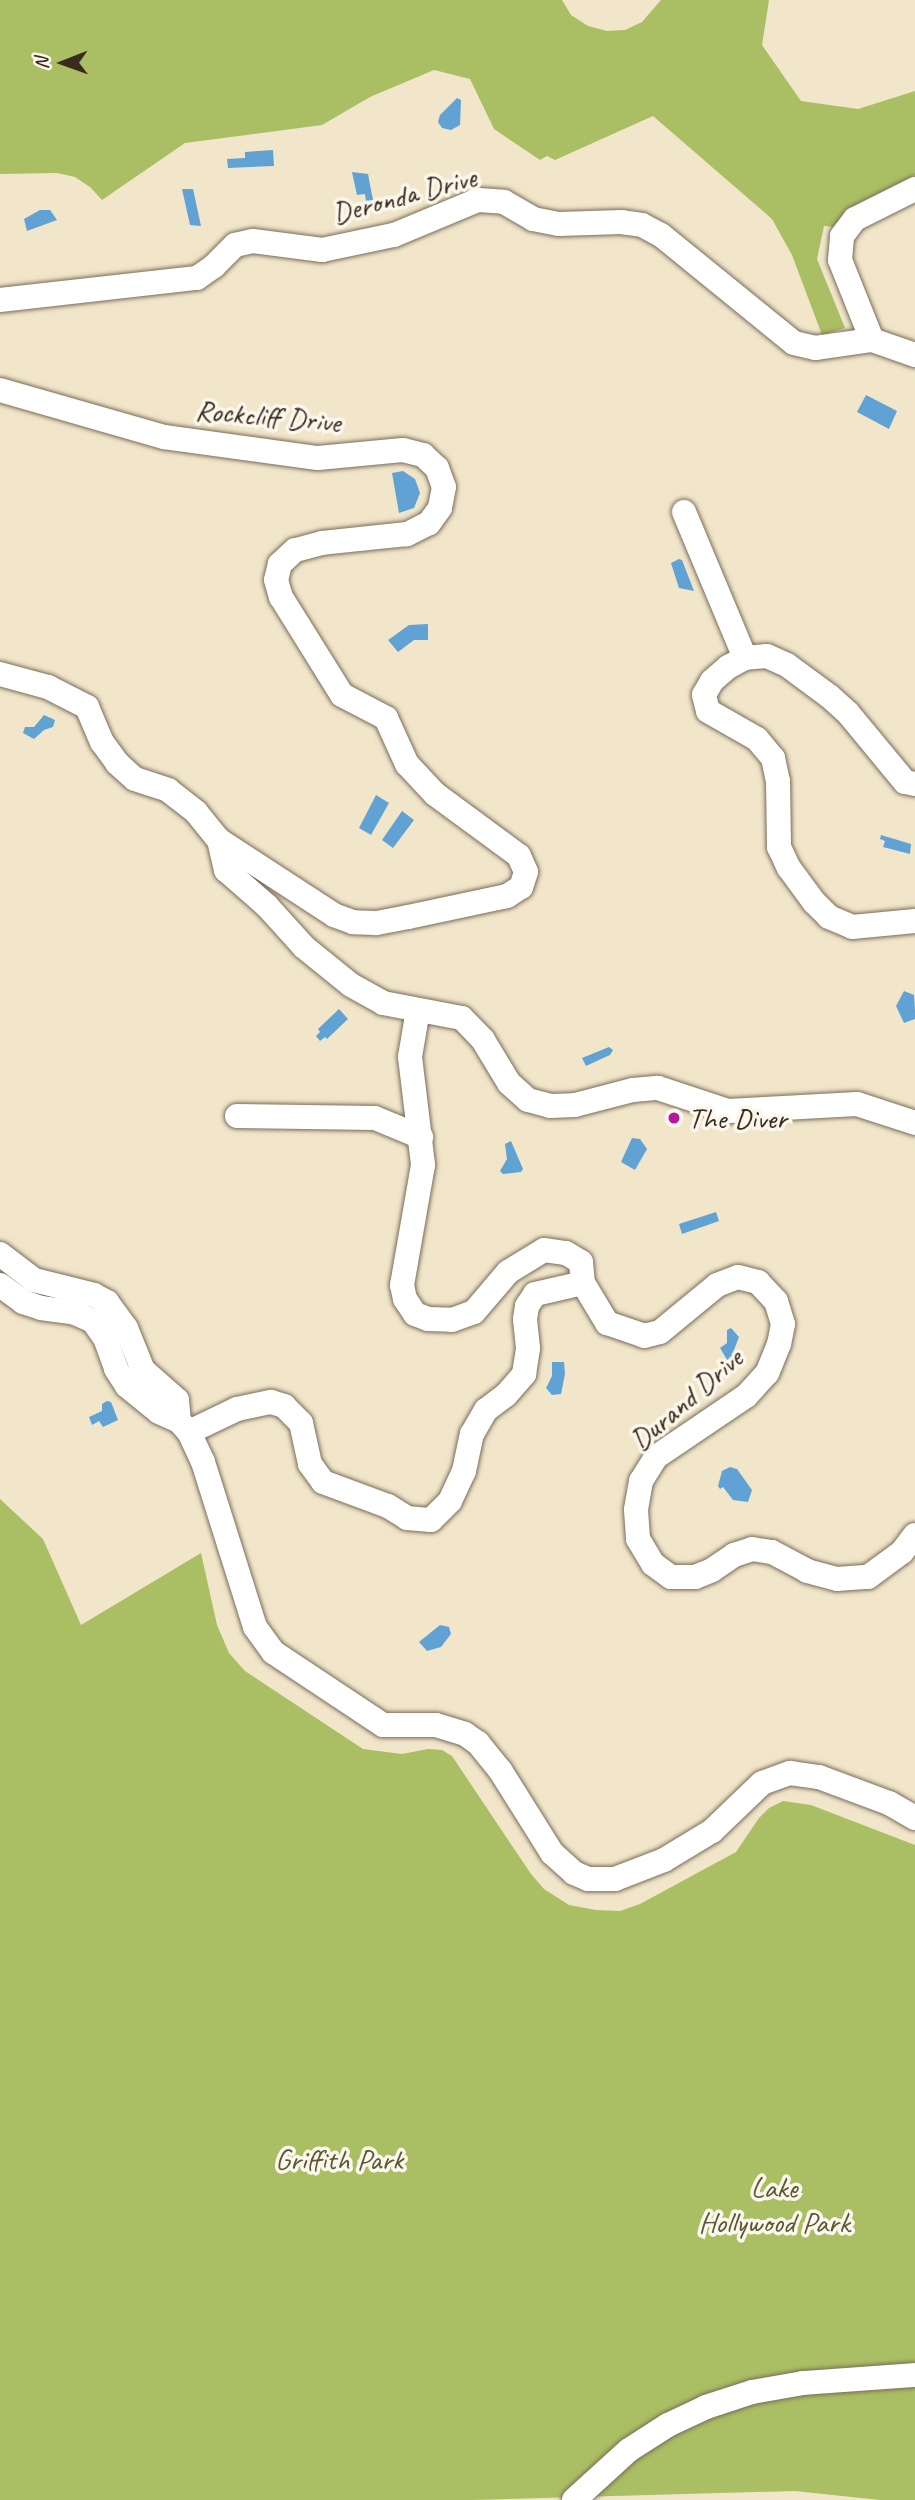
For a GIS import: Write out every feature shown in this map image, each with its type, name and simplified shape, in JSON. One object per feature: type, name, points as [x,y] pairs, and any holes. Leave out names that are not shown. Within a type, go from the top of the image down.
[{"type":"street","points":[[872,340],[840,260],[842,236],[855,219],[915,189]]},
{"type":"street","name":"Deronda Drive","points":[[0,300],[197,278],[235,245],[253,240],[322,250],[394,235],[478,200],[504,202],[533,219],[559,225],[621,222],[642,225],[661,235],[793,343],[814,348],[872,340],[915,355]]},
{"type":"street","name":"Rockcliff Drive","points":[[0,390],[164,438],[318,458],[403,450],[423,456],[437,468],[444,487],[440,508],[429,523],[407,534],[322,543],[295,550],[280,564],[276,580],[281,597],[342,695],[386,718],[407,764],[435,794],[519,856],[526,872],[521,887],[507,896],[408,917],[376,923],[353,922],[334,915],[219,840]]},
{"type":"street","points":[[684,512],[745,658]]},
{"type":"street","points":[[915,784],[905,782],[848,713],[829,696],[787,665],[767,656],[745,658],[712,681],[704,695],[708,711],[757,739],[773,758],[778,781],[779,847],[789,869],[814,902],[829,917],[852,927],[915,921]]},
{"type":"street","points":[[0,674],[59,691],[88,707],[102,742],[117,763],[135,779],[168,790],[196,812],[219,840],[226,870],[268,906],[304,947],[351,985],[383,1003],[462,1018],[483,1040],[509,1083],[528,1100],[550,1107],[575,1105],[633,1090],[657,1088],[728,1111],[857,1104],[915,1123]]},
{"type":"street","points":[[0,1285],[23,1301],[41,1308],[75,1313],[93,1321],[105,1338],[116,1370],[127,1386],[159,1412],[184,1426],[237,1409],[271,1402],[284,1406],[301,1423],[310,1464],[323,1482],[388,1506],[407,1518],[431,1520],[450,1501],[464,1471],[472,1434],[486,1410],[506,1395],[524,1374],[528,1348],[525,1319],[527,1306],[535,1293],[583,1283],[581,1262],[566,1253],[544,1250],[508,1272],[474,1312],[452,1320],[429,1319],[415,1314],[405,1298],[402,1285],[421,1177],[421,1137],[410,1057],[418,1010]]},
{"type":"street","points":[[237,1116],[375,1118],[421,1137]]},
{"type":"street","points":[[0,1254],[34,1280],[94,1295],[107,1303],[126,1328],[143,1370],[177,1400],[184,1426],[203,1462],[249,1610],[262,1640],[286,1663],[373,1720],[394,1727],[421,1724],[449,1728],[478,1743],[500,1770],[552,1853],[574,1873],[588,1879],[615,1879],[664,1860],[712,1831],[762,1783],[790,1773],[818,1777],[889,1803],[915,1818]]},
{"type":"street","name":"Durand Drive","points":[[583,1283],[607,1323],[644,1336],[660,1332],[718,1285],[738,1277],[758,1282],[776,1301],[783,1324],[779,1344],[767,1373],[746,1396],[656,1457],[641,1481],[636,1510],[638,1539],[653,1564],[671,1577],[695,1577],[712,1570],[734,1555],[752,1549],[772,1552],[807,1571],[837,1579],[868,1577],[902,1552],[915,1535]]},
{"type":"street","points":[[574,2500],[629,2450],[668,2425],[706,2407],[752,2392],[803,2383],[915,2375]]},
{"type":"green space","points":[[0,0],[562,0],[571,15],[588,26],[607,31],[625,30],[642,22],[661,0],[769,0],[762,45],[801,101],[858,109],[915,91],[915,175],[843,214],[834,227],[824,226],[817,259],[845,328],[822,335],[792,255],[772,219],[653,116],[555,160],[547,156],[540,160],[494,129],[470,79],[434,70],[370,97],[322,125],[185,143],[102,200],[90,187],[75,177],[57,173],[0,174]]},
{"type":"green space","name":"Griffith Park","points":[[0,1499],[43,1539],[81,1625],[201,1553],[217,1625],[229,1653],[245,1671],[363,1749],[402,1754],[428,1749],[442,1750],[452,1756],[531,1874],[544,1889],[569,1905],[620,1911],[640,1904],[736,1852],[759,1818],[769,1808],[783,1801],[811,1805],[915,1845],[915,2500],[880,2500],[795,2491],[473,2500],[0,2500]]},
{"type":"water","points":[[457,98],[461,100],[460,125],[451,130],[442,128],[438,122],[440,115]]},
{"type":"water","points":[[273,150],[274,166],[228,168],[227,159],[245,158],[245,152]]},
{"type":"water","points":[[352,172],[368,174],[373,200],[366,201],[365,194],[357,195]]},
{"type":"water","points":[[182,189],[193,189],[201,226],[190,225]]},
{"type":"water","points":[[40,210],[50,210],[57,220],[27,231],[24,219]]},
{"type":"water","points":[[866,395],[897,411],[889,429],[857,412]]},
{"type":"water","points":[[403,471],[415,479],[420,493],[414,508],[399,513],[392,473]]},
{"type":"water","points":[[682,560],[694,591],[679,588],[671,563]]},
{"type":"water","points":[[428,624],[428,640],[414,640],[398,652],[388,640],[409,625]]},
{"type":"water","points":[[44,715],[55,720],[53,727],[44,730],[34,739],[23,733],[25,727],[34,727]]},
{"type":"water","points":[[376,795],[389,803],[371,835],[359,828]]},
{"type":"water","points":[[402,811],[414,820],[393,848],[382,840]]},
{"type":"water","points":[[881,835],[911,844],[910,854],[883,847],[885,841],[880,839]]},
{"type":"water","points":[[904,991],[914,995],[915,1019],[904,1023],[896,1006]]},
{"type":"water","points":[[339,1009],[348,1019],[327,1039],[325,1037],[320,1041],[316,1036],[320,1032],[318,1029]]},
{"type":"water","points":[[609,1047],[613,1050],[610,1055],[586,1066],[582,1058]]},
{"type":"water","points":[[632,1138],[640,1139],[647,1149],[635,1170],[621,1162]]},
{"type":"water","points":[[511,1141],[523,1169],[521,1172],[503,1174],[500,1171],[507,1159],[505,1144]]},
{"type":"water","points":[[716,1212],[719,1221],[682,1234],[679,1224]]},
{"type":"water","points":[[731,1328],[739,1337],[729,1363],[720,1348],[727,1343],[727,1330]]},
{"type":"water","points":[[552,1362],[564,1362],[565,1374],[561,1394],[552,1395],[546,1388],[552,1376]]},
{"type":"water","points":[[111,1402],[118,1420],[103,1427],[99,1421],[92,1425],[89,1417],[102,1411],[102,1404]]},
{"type":"water","points":[[730,1467],[737,1469],[752,1490],[748,1502],[733,1500],[723,1487],[720,1489],[718,1486],[722,1471]]},
{"type":"water","points":[[440,1625],[449,1627],[451,1634],[441,1647],[427,1651],[419,1642]]},
{"type":"place","name":"The Diver","points":[[674,1118]]},
{"type":"park label","name":"Lake Hollywood Park","points":[[774,2204]]}]
